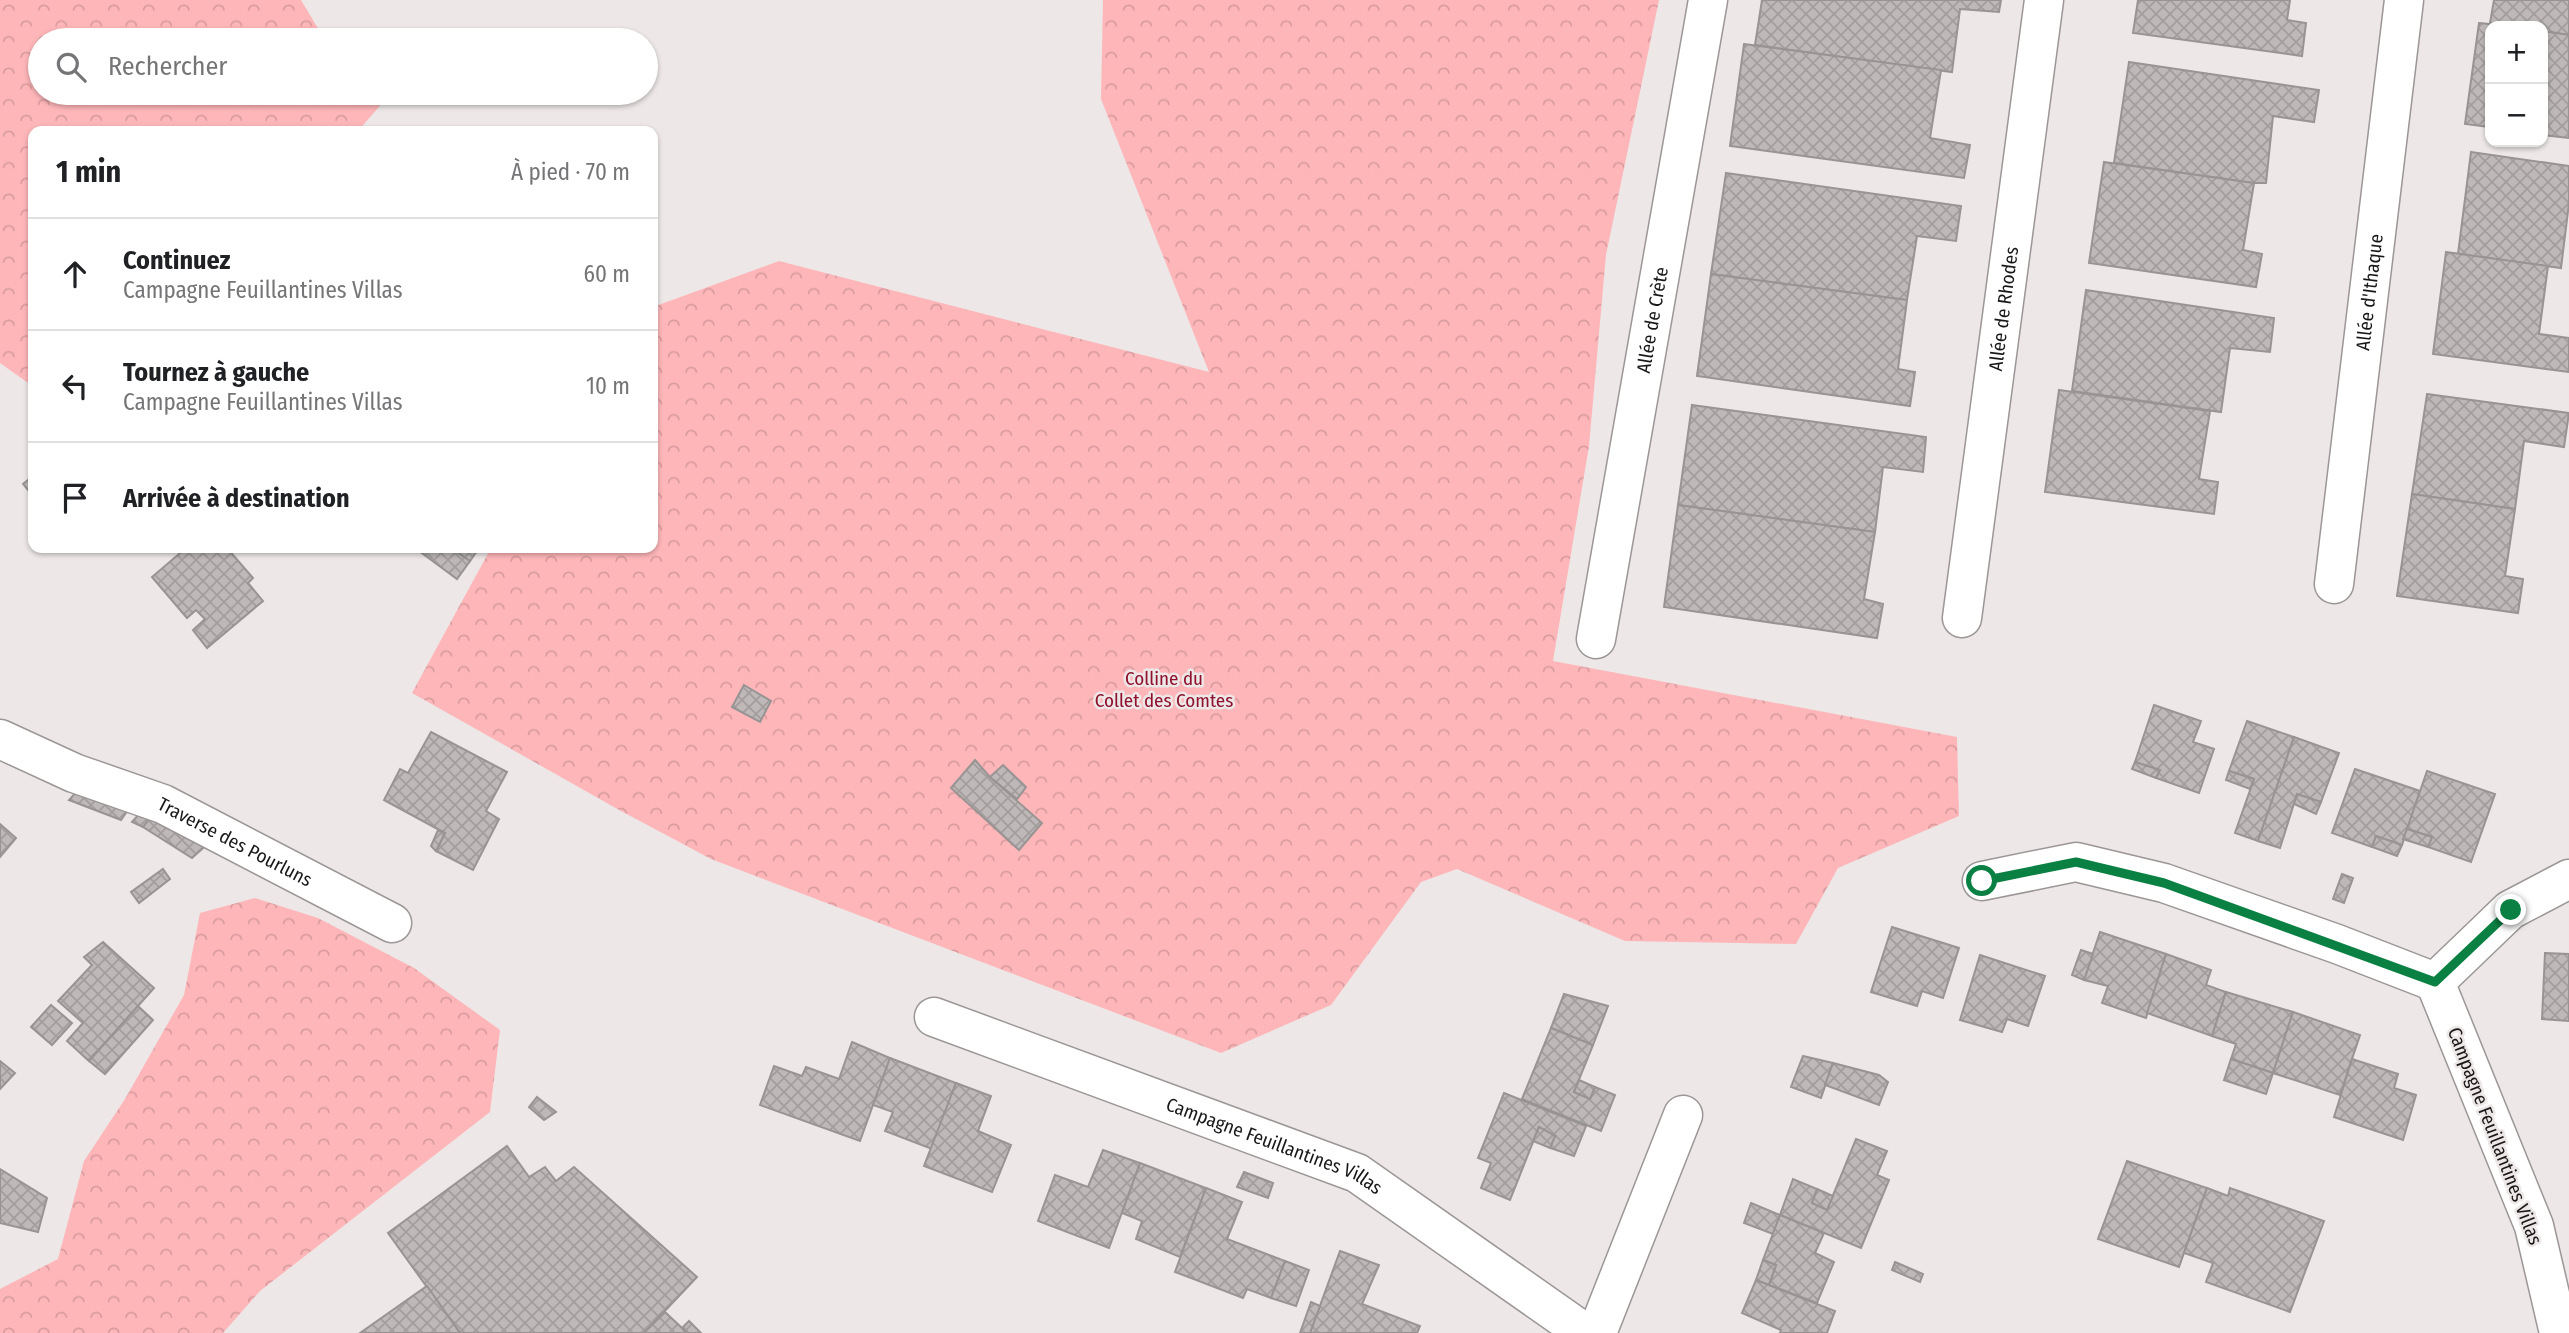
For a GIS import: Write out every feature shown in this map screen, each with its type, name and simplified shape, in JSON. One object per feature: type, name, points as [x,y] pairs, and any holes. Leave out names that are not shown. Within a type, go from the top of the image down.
[{"type":"street","name":"Allée de Crète","points":[[1596,639],[1708,0]]},
{"type":"street","name":"Allée de Rhodes","points":[[1962,618],[2044,0]]},
{"type":"street","name":"Allée d'Ithaque","points":[[2334,584],[2404,0]]},
{"type":"street","name":"Traverse des Pourluns","points":[[0,738],[74,773],[163,804],[392,923]]},
{"type":"street","points":[[1982,881],[2076,862],[2164,883],[2435,982],[2511,910],[2569,879]]},
{"type":"street","name":"Campagne Feuillantines Villas","points":[[2435,982],[2534,1226],[2559,1333]]},
{"type":"street","name":"Campagne Feuillantines Villas","points":[[933,1017],[1357,1173],[1585,1333]]},
{"type":"street","points":[[1597,1333],[1684,1115]]},
{"type":"green space","points":[[0,0],[301,0],[318,28],[28,28],[28,105],[381,105],[362,126],[28,126],[28,383],[0,363]]},
{"type":"green space","name":"Colline du Collet des Comtes","points":[[1103,0],[1659,0],[1606,255],[1589,446],[1553,661],[1957,737],[1959,816],[1838,868],[1796,944],[1625,941],[1457,869],[1421,882],[1331,1005],[1221,1053],[711,859],[412,693],[488,553],[658,553],[658,305],[779,261],[1209,372],[1101,99]]},
{"type":"green space","points":[[255,898],[318,918],[414,968],[500,1030],[490,1112],[260,1291],[223,1333],[0,1333],[0,1289],[58,1259],[84,1161],[125,1099],[184,995],[200,913]]},
{"type":"building","points":[[1762,0],[2001,0],[1999,12],[1960,9],[1952,72],[1755,45]]},
{"type":"building","points":[[2138,0],[2290,0],[2287,20],[2306,23],[2302,56],[2133,33]]},
{"type":"building","points":[[2494,0],[2569,0],[2569,35],[2548,32],[2548,21],[2490,21]]},
{"type":"building","points":[[2479,23],[2485,24],[2485,126],[2465,124]]},
{"type":"building","points":[[2548,32],[2569,35],[2569,138],[2548,136]]},
{"type":"building","points":[[1744,44],[1941,70],[1930,138],[1970,145],[1964,178],[1730,146]]},
{"type":"building","points":[[2129,62],[2319,90],[2314,122],[2273,116],[2266,183],[2114,163]]},
{"type":"building","points":[[2471,152],[2569,166],[2569,203],[2561,268],[2458,254]]},
{"type":"building","points":[[2104,162],[2254,183],[2243,250],[2262,254],[2256,287],[2089,263]]},
{"type":"building","points":[[1726,173],[1961,206],[1956,241],[1917,236],[1907,300],[1711,274]]},
{"type":"building","points":[[2446,252],[2548,266],[2539,334],[2569,338],[2569,372],[2433,354]]},
{"type":"building","points":[[1711,274],[1907,300],[1898,369],[1915,372],[1910,406],[1697,376]]},
{"type":"building","points":[[2086,290],[2274,318],[2270,352],[2230,348],[2221,412],[2072,391]]},
{"type":"building","points":[[2059,390],[2210,411],[2199,479],[2218,482],[2214,514],[2045,492]]},
{"type":"building","points":[[2427,394],[2569,413],[2564,447],[2524,441],[2515,509],[2412,494]]},
{"type":"building","points":[[1692,405],[1926,437],[1923,472],[1883,467],[1875,532],[1678,505]]},
{"type":"building","points":[[2412,494],[2515,509],[2505,576],[2523,579],[2518,613],[2397,596]]},
{"type":"building","points":[[1678,505],[1875,532],[1864,599],[1883,604],[1877,638],[1664,607]]},
{"type":"building","points":[[180,553],[231,553],[253,578],[248,583],[263,601],[207,648],[193,630],[205,619],[196,610],[187,618],[152,577]]},
{"type":"building","points":[[422,553],[459,553],[470,561],[457,579]]},
{"type":"building","points":[[459,553],[476,553],[470,561]]},
{"type":"building","points":[[744,685],[771,701],[760,722],[732,707]]},
{"type":"building","points":[[2154,705],[2201,721],[2193,742],[2214,749],[2199,793],[2156,778],[2160,770],[2135,762]]},
{"type":"building","points":[[2247,721],[2294,737],[2258,841],[2235,833],[2254,779],[2229,771]]},
{"type":"building","points":[[431,732],[507,772],[486,811],[499,819],[473,870],[436,851],[445,833],[384,800],[400,769],[408,773]]},
{"type":"building","points":[[2294,737],[2339,753],[2321,802],[2297,794],[2280,848],[2258,841]]},
{"type":"building","points":[[975,760],[990,777],[1042,823],[1019,850],[951,788]]},
{"type":"building","points":[[2135,762],[2160,770],[2156,778],[2132,769]]},
{"type":"building","points":[[1003,765],[1026,787],[1017,799],[990,777]]},
{"type":"building","points":[[2355,769],[2420,791],[2402,845],[2376,836],[2372,847],[2332,833]]},
{"type":"building","points":[[2229,771],[2254,779],[2250,789],[2226,780]]},
{"type":"building","points":[[2427,771],[2495,794],[2471,862],[2428,847],[2432,837],[2407,829]]},
{"type":"building","points":[[78,790],[132,804],[121,820],[69,800]]},
{"type":"building","points":[[2297,794],[2321,802],[2316,814],[2294,804]]},
{"type":"building","points":[[153,812],[212,840],[192,858],[143,827]]},
{"type":"building","points":[[140,813],[149,819],[143,827],[132,822]]},
{"type":"building","points":[[0,824],[16,838],[0,857]]},
{"type":"building","points":[[2407,829],[2432,837],[2428,847],[2403,839]]},
{"type":"building","points":[[438,830],[445,833],[436,851],[431,846]]},
{"type":"building","points":[[2376,836],[2402,845],[2397,856],[2372,847]]},
{"type":"building","points":[[163,869],[170,879],[139,903],[131,892]]},
{"type":"building","points":[[2342,874],[2353,878],[2344,903],[2333,899]]},
{"type":"building","points":[[1892,927],[1959,948],[1943,998],[1922,991],[1917,1006],[1871,992]]},
{"type":"building","points":[[2100,932],[2166,954],[2146,1018],[2102,1003],[2108,986],[2084,980]]},
{"type":"building","points":[[103,942],[154,988],[89,1061],[67,1041],[83,1023],[58,1001],[92,965],[84,957]]},
{"type":"building","points":[[2081,950],[2093,954],[2084,980],[2072,975]]},
{"type":"building","points":[[2545,953],[2569,954],[2569,1021],[2542,1019]]},
{"type":"building","points":[[2166,954],[2211,970],[2206,985],[2226,992],[2212,1036],[2147,1013]]},
{"type":"building","points":[[1980,955],[2045,976],[2028,1026],[2007,1019],[2002,1032],[1960,1020]]},
{"type":"building","points":[[2226,992],[2293,1012],[2273,1073],[2231,1059],[2236,1044],[2212,1036]]},
{"type":"building","points":[[1564,994],[1608,1006],[1593,1045],[1551,1028]]},
{"type":"building","points":[[51,1005],[72,1023],[52,1045],[31,1027]]},
{"type":"building","points":[[138,1006],[153,1020],[105,1074],[89,1061]]},
{"type":"building","points":[[2293,1012],[2360,1035],[2340,1095],[2273,1073]]},
{"type":"building","points":[[1551,1028],[1593,1045],[1574,1092],[1590,1099],[1595,1087],[1615,1095],[1601,1131],[1522,1099]]},
{"type":"building","points":[[852,1042],[890,1058],[860,1141],[760,1105],[774,1066],[802,1076],[806,1067],[839,1079]]},
{"type":"building","points":[[1803,1056],[1833,1063],[1821,1098],[1791,1087]]},
{"type":"building","points":[[890,1058],[956,1083],[932,1149],[885,1131],[893,1112],[873,1105]]},
{"type":"building","points":[[2231,1059],[2273,1073],[2266,1094],[2224,1080]]},
{"type":"building","points":[[2352,1059],[2398,1074],[2394,1088],[2416,1095],[2403,1140],[2334,1117]]},
{"type":"building","points":[[0,1061],[15,1073],[0,1089]]},
{"type":"building","points":[[1833,1063],[1879,1075],[1888,1082],[1879,1105],[1825,1085]]},
{"type":"building","points":[[1579,1080],[1595,1087],[1590,1099],[1574,1092]]},
{"type":"building","points":[[956,1083],[991,1096],[978,1131],[1011,1145],[992,1192],[924,1166]]},
{"type":"building","points":[[1504,1093],[1586,1126],[1574,1156],[1550,1148],[1555,1136],[1539,1127],[1510,1200],[1481,1188],[1491,1163],[1478,1158]]},
{"type":"building","points":[[537,1097],[556,1112],[544,1120],[529,1107]]},
{"type":"building","points":[[1539,1127],[1555,1136],[1550,1148],[1533,1141]]},
{"type":"building","points":[[1856,1139],[1887,1151],[1877,1175],[1889,1180],[1861,1248],[1780,1215],[1793,1179],[1817,1189],[1812,1203],[1827,1210]]},
{"type":"building","points":[[507,1146],[529,1177],[545,1167],[556,1181],[574,1167],[697,1277],[644,1333],[460,1333],[388,1233]]},
{"type":"building","points":[[1103,1150],[1140,1163],[1109,1248],[1038,1221],[1055,1175],[1088,1187]]},
{"type":"building","points":[[2127,1161],[2207,1188],[2179,1267],[2098,1239]]},
{"type":"building","points":[[1140,1163],[1206,1188],[1180,1257],[1136,1239],[1142,1221],[1122,1213]]},
{"type":"building","points":[[0,1169],[47,1198],[38,1232],[0,1223]]},
{"type":"building","points":[[1244,1172],[1273,1183],[1268,1198],[1237,1187]]},
{"type":"building","points":[[1206,1188],[1242,1202],[1227,1239],[1285,1261],[1271,1298],[1247,1289],[1243,1298],[1175,1272]]},
{"type":"building","points":[[2207,1188],[2228,1196],[2230,1188],[2324,1221],[2290,1312],[2206,1282],[2213,1263],[2184,1253]]},
{"type":"building","points":[[1817,1189],[1833,1196],[1827,1210],[1812,1203]]},
{"type":"building","points":[[1751,1203],[1780,1215],[1773,1234],[1744,1223]]},
{"type":"building","points":[[1780,1215],[1824,1233],[1815,1253],[1834,1262],[1817,1303],[1769,1285],[1776,1265],[1763,1260]]},
{"type":"building","points":[[1340,1251],[1379,1265],[1362,1304],[1420,1326],[1417,1333],[1310,1333]]},
{"type":"building","points":[[1763,1260],[1776,1265],[1769,1285],[1756,1280]]},
{"type":"building","points":[[1285,1261],[1309,1270],[1296,1306],[1271,1298]]},
{"type":"building","points":[[1895,1262],[1923,1274],[1920,1282],[1892,1270]]},
{"type":"building","points":[[1756,1280],[1835,1311],[1827,1333],[1780,1333],[1781,1330],[1742,1313]]},
{"type":"building","points":[[427,1286],[460,1333],[360,1333]]},
{"type":"building","points":[[1311,1302],[1320,1306],[1310,1333],[1300,1333]]},
{"type":"building","points":[[665,1312],[682,1328],[687,1333],[644,1333]]},
{"type":"building","points":[[689,1321],[701,1333],[687,1333],[682,1328]]},
{"type":"route","points":[[1982,881],[2076,862],[2164,883],[2435,982],[2511,910]]}]
